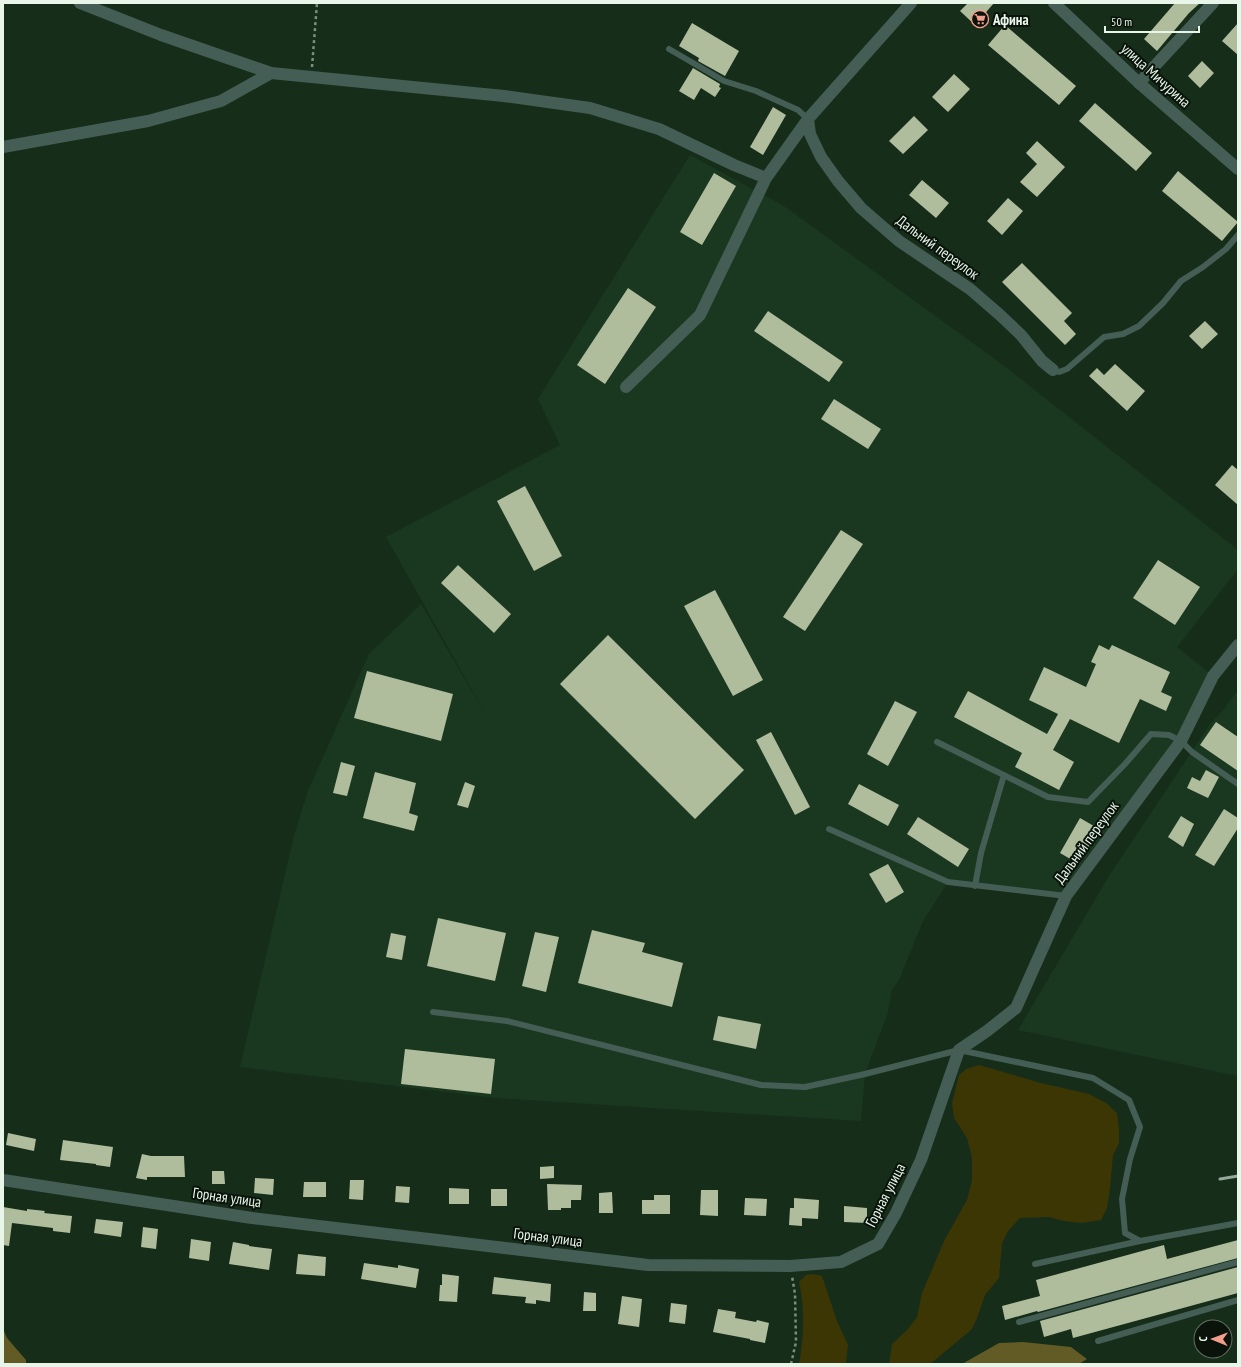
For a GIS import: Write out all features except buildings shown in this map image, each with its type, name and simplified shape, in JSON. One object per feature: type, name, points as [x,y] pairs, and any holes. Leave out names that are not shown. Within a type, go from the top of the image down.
[{"type":"street","points":[[80,3],[161,35],[271,73],[504,96],[590,108],[660,129],[734,165],[766,178]]},
{"type":"street","points":[[626,387],[700,315],[766,178],[808,119],[911,3]]},
{"type":"street","name":"улица Мичурина","points":[[1054,3],[1139,83],[1238,169]]},
{"type":"street","points":[[1139,83],[1213,3]]},
{"type":"street","points":[[3,147],[148,121],[221,101],[271,73]]},
{"type":"street","name":"Дальний переулок","points":[[808,119],[810,134],[821,157],[838,181],[861,208],[899,241],[970,289],[1021,335],[1042,360],[1053,370]]},
{"type":"street","name":"Дальний переулок","points":[[959,1050],[987,1031],[1016,1008],[1066,896],[1181,741],[1213,676],[1238,645]]},
{"type":"street","name":"Горная улица","points":[[3,1180],[252,1218],[648,1265],[790,1266],[841,1262],[878,1244],[896,1213],[920,1160],[959,1050]]},
{"type":"lane","points":[[669,48],[724,81],[756,91],[798,110],[808,119]]},
{"type":"lane","points":[[1053,370],[1060,372],[1067,369],[1104,337],[1123,334],[1139,326],[1163,303],[1181,281],[1204,267],[1226,249],[1238,235]]},
{"type":"lane","points":[[937,742],[1048,797],[1088,802],[1125,764],[1151,734],[1169,735],[1181,741],[1192,752],[1238,784]]},
{"type":"lane","points":[[975,886],[981,853],[1004,775]]},
{"type":"lane","points":[[829,829],[948,882],[1066,896]]},
{"type":"lane","points":[[433,1012],[507,1021],[761,1085],[805,1087],[865,1074],[959,1050],[1093,1078],[1129,1100],[1140,1127],[1130,1159],[1122,1199],[1124,1233],[1140,1242]]},
{"type":"lane","points":[[1035,1264],[1238,1223]]},
{"type":"lane","points":[[1019,1322],[1238,1262]]},
{"type":"lane","points":[[1098,1341],[1238,1300]]},
{"type":"path","points":[[311,77],[317,3]]},
{"type":"path","points":[[790,1266],[795,1294],[796,1342],[791,1364]]},
{"type":"shaded area","points":[[690,155],[784,206],[1003,365],[1238,550],[1238,569],[1177,647],[1213,676],[1183,743],[1066,896],[948,882],[923,921],[899,980],[892,990],[888,1012],[865,1074],[861,1121],[496,1098],[240,1067],[294,836],[308,791],[369,654],[421,604],[491,724],[386,537],[560,445],[538,399]]},
{"type":"shaded area","points":[[1238,690],[1238,1076],[1018,1030],[1109,876],[1210,724],[1224,709]]},
{"type":"shaded area","points":[[979,1065],[1041,1083],[1089,1094],[1106,1103],[1117,1113],[1119,1143],[1113,1155],[1107,1208],[1101,1220],[1082,1223],[1064,1221],[1049,1217],[1020,1218],[1008,1231],[1002,1243],[999,1278],[985,1295],[976,1321],[971,1330],[930,1364],[889,1364],[892,1344],[908,1329],[917,1317],[922,1293],[945,1239],[967,1200],[972,1180],[972,1158],[967,1138],[954,1118],[952,1103],[959,1075],[966,1069]]},
{"type":"shaded area","points":[[812,1274],[822,1276],[837,1321],[848,1345],[846,1364],[799,1364],[803,1323],[799,1282],[806,1275]]},
{"type":"shaded area","points":[[3,1329],[7,1338],[26,1360],[26,1364],[3,1364]]},
{"type":"shaded area","points":[[1023,1342],[1071,1347],[1087,1359],[1079,1364],[962,1364],[999,1343]]},
{"type":"railway","points":[[1220,1179],[1238,1176]]},
{"type":"place","name":"Афина","points":[[980,19]]}]
